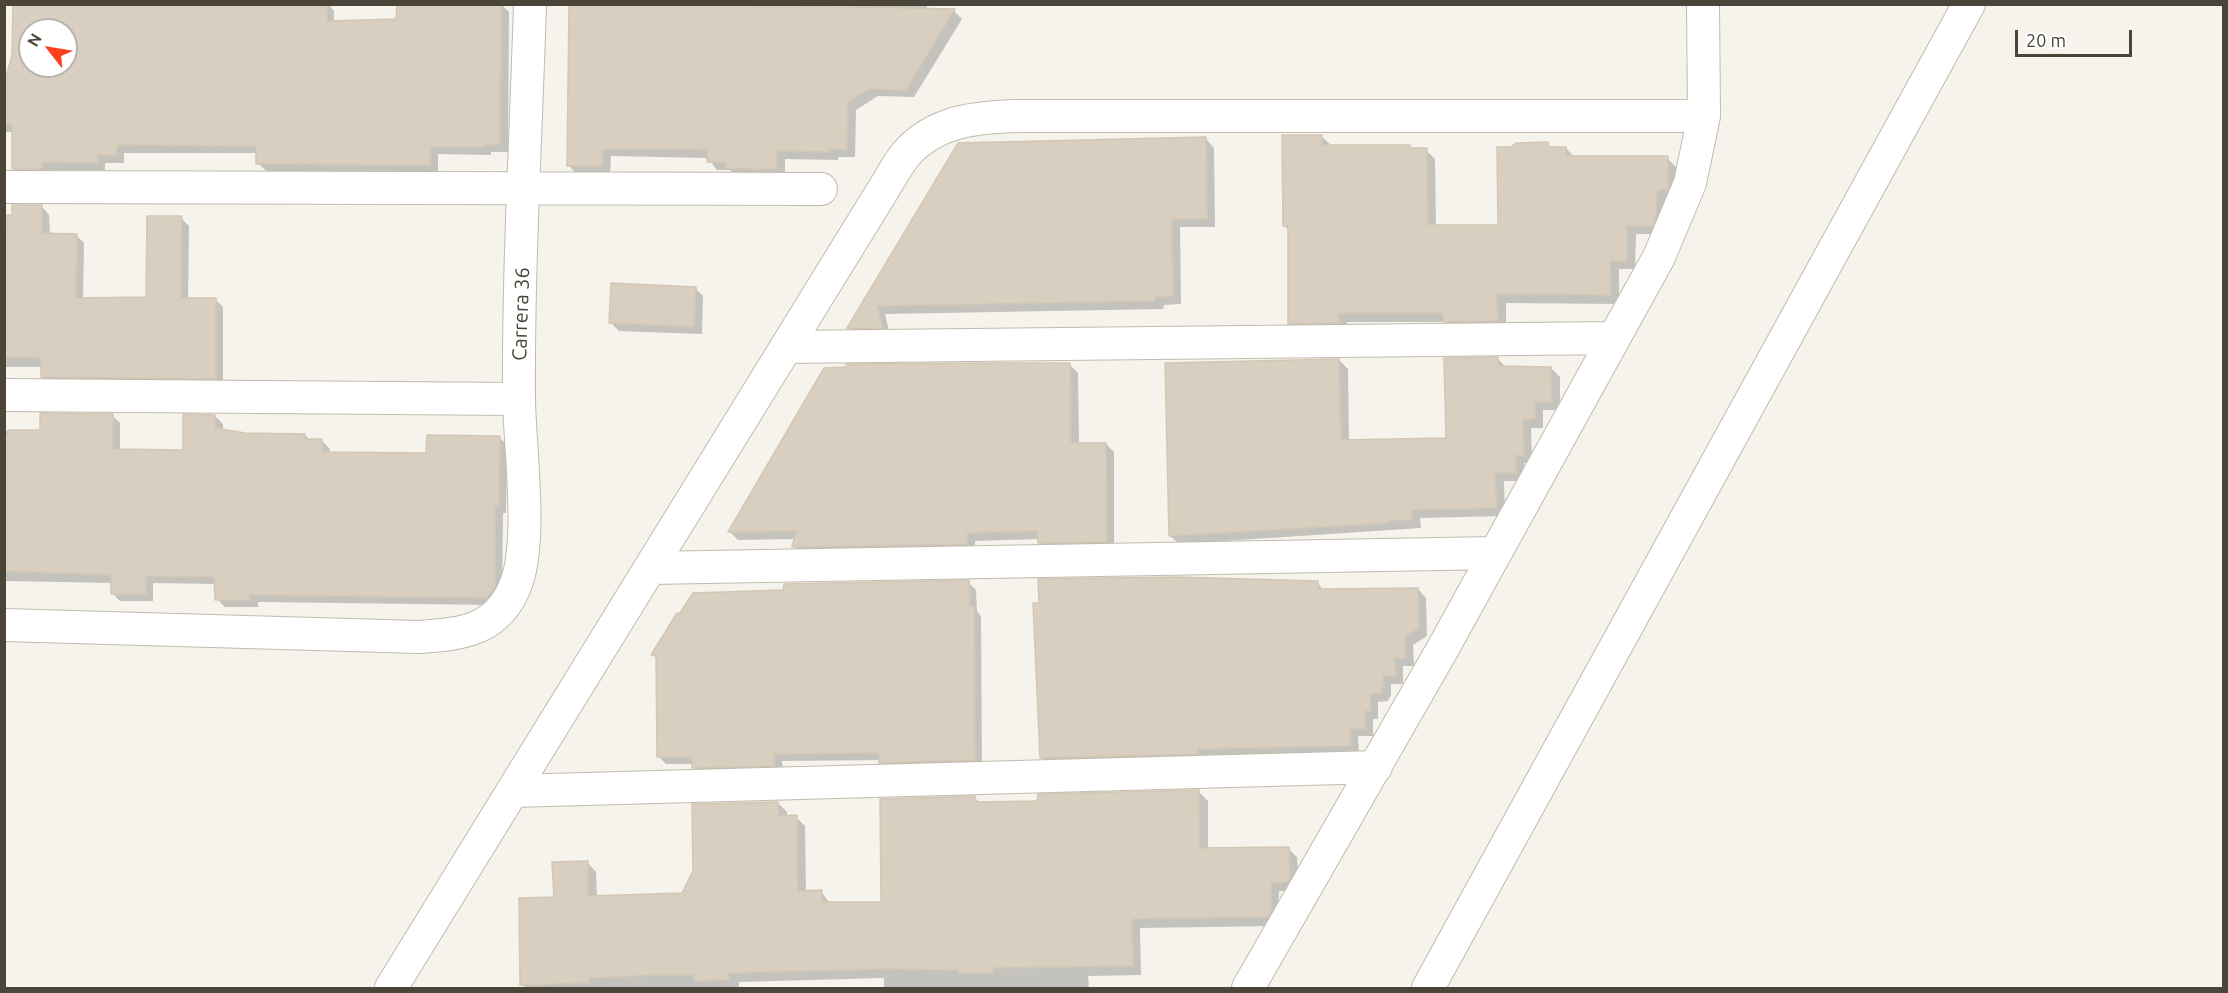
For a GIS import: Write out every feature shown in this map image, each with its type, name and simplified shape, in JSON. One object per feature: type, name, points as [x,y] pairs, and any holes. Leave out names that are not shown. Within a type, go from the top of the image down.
[{"type":"street","name":"Carrera 36","points":[[4,626],[419,637],[461,634],[495,618],[516,582],[523,544],[519,399],[530,4]]},
{"type":"street","points":[[1248,988],[1376,767],[1659,257],[1690,183],[1704,116],[1702,4]]},
{"type":"street","points":[[1428,988],[1970,4]]},
{"type":"street","points":[[391,988],[906,154],[936,129],[977,117],[1704,116]]},
{"type":"street","points":[[4,187],[821,189]]},
{"type":"street","points":[[786,347],[1614,338]]},
{"type":"street","points":[[4,395],[519,399]]},
{"type":"street","points":[[650,568],[1495,553]]},
{"type":"street","points":[[513,791],[1376,767]]},
{"type":"building","points":[[13,4],[327,4],[327,21],[396,19],[397,4],[501,4],[500,144],[483,147],[431,147],[430,165],[256,164],[256,146],[117,145],[116,155],[98,155],[98,163],[42,162],[42,169],[12,169],[12,124],[4,124],[4,85],[12,55]]},
{"type":"building","points":[[569,4],[955,9],[906,90],[869,89],[848,102],[847,149],[830,149],[830,152],[777,151],[777,169],[753,169],[726,168],[726,162],[707,162],[707,150],[672,149],[603,149],[602,166],[567,166]]},
{"type":"building","points":[[1282,135],[1322,135],[1322,145],[1410,145],[1410,148],[1427,148],[1428,225],[1498,225],[1497,147],[1511,147],[1516,143],[1548,142],[1549,147],[1566,147],[1566,156],[1668,156],[1668,189],[1657,191],[1656,216],[1653,226],[1627,226],[1627,261],[1610,261],[1611,295],[1497,294],[1498,321],[1443,322],[1442,313],[1338,313],[1339,323],[1288,324],[1288,226],[1283,226]]},
{"type":"building","points":[[1206,137],[1207,219],[1172,219],[1173,296],[1155,297],[1155,301],[877,306],[883,328],[847,328],[958,143]]},
{"type":"building","points":[[12,205],[42,205],[42,233],[77,234],[76,298],[146,297],[147,216],[182,216],[181,298],[216,298],[216,379],[41,377],[41,358],[4,357],[4,233],[7,233],[7,215],[12,215]]},
{"type":"building","points":[[611,283],[696,287],[694,327],[609,323]]},
{"type":"building","points":[[1498,357],[1498,366],[1551,367],[1552,402],[1535,402],[1535,419],[1523,420],[1524,455],[1516,455],[1516,473],[1495,473],[1497,508],[1412,510],[1412,520],[1390,520],[1389,523],[1169,536],[1165,363],[1339,359],[1341,440],[1446,438],[1444,358]]},
{"type":"building","points":[[1070,363],[1071,443],[1106,443],[1107,542],[1038,543],[1037,531],[967,533],[967,544],[792,547],[796,531],[728,532],[824,368],[846,367],[846,364]]},
{"type":"building","points":[[40,413],[113,414],[113,449],[183,450],[183,414],[215,415],[215,428],[245,433],[305,434],[305,439],[322,439],[322,452],[426,453],[427,435],[500,436],[499,506],[495,506],[495,587],[487,598],[250,595],[250,600],[215,600],[214,577],[146,576],[146,594],[111,594],[111,575],[4,571],[4,435],[8,435],[8,430],[40,430]]},
{"type":"building","points":[[1176,577],[1318,581],[1318,589],[1418,588],[1419,628],[1405,637],[1406,658],[1395,658],[1396,676],[1383,676],[1384,687],[1381,688],[1381,693],[1370,694],[1371,711],[1365,711],[1365,729],[1350,729],[1351,746],[1198,749],[1198,754],[1040,758],[1033,603],[1039,603],[1038,579]]},
{"type":"building","points":[[969,580],[970,606],[974,606],[975,760],[879,763],[879,753],[774,754],[775,766],[692,768],[692,757],[657,757],[656,655],[651,655],[677,613],[680,613],[693,593],[783,590],[784,584]]},
{"type":"building","points":[[1199,790],[1200,848],[1289,847],[1290,878],[1288,882],[1271,883],[1271,912],[1268,917],[1132,919],[1133,966],[993,968],[993,973],[882,969],[729,973],[729,980],[694,981],[694,975],[659,975],[590,978],[589,983],[520,985],[519,898],[554,897],[552,862],[588,861],[588,896],[682,893],[693,871],[692,804],[778,802],[779,816],[797,815],[798,891],[822,890],[822,902],[881,902],[880,799],[975,796],[976,802],[1037,801],[1038,794]]}]
